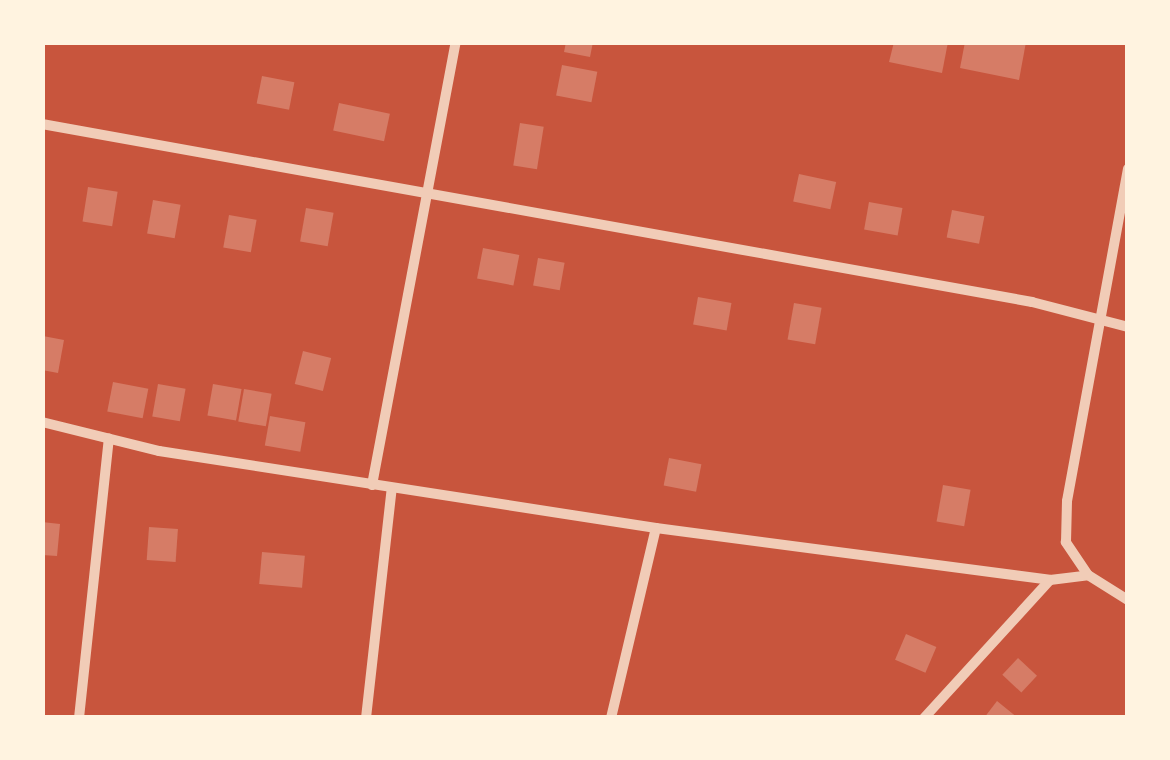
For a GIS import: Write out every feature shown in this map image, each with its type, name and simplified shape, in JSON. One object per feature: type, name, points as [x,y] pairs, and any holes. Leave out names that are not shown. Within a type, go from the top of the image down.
[{"type":"street","points":[[372,485],[456,42]]},
{"type":"street","points":[[42,124],[1032,302],[1128,327]]},
{"type":"street","points":[[1128,169],[1067,501],[1066,542],[1088,575],[1128,600]]},
{"type":"street","points":[[42,422],[109,440],[656,528],[1050,580],[1088,575]]},
{"type":"street","points":[[78,718],[109,440]]},
{"type":"street","points":[[366,718],[392,488]]},
{"type":"street","points":[[611,718],[656,528]]},
{"type":"street","points":[[924,718],[1050,580]]},
{"type":"building","points":[[566,42],[593,42],[590,57],[564,52]]},
{"type":"building","points":[[894,42],[948,42],[942,73],[889,62]]},
{"type":"building","points":[[965,42],[1026,42],[1019,80],[960,68]]},
{"type":"building","points":[[562,65],[597,72],[591,102],[556,95]]},
{"type":"building","points":[[262,76],[294,82],[289,110],[257,103]]},
{"type":"building","points":[[339,103],[390,114],[384,141],[333,130]]},
{"type":"building","points":[[520,123],[544,127],[537,169],[513,165]]},
{"type":"building","points":[[799,174],[836,182],[830,209],[793,201]]},
{"type":"building","points":[[88,187],[118,192],[112,226],[83,222]]},
{"type":"building","points":[[153,200],[181,205],[175,238],[147,233]]},
{"type":"building","points":[[869,202],[902,208],[898,235],[864,230]]},
{"type":"building","points":[[306,208],[334,213],[328,246],[300,241]]},
{"type":"building","points":[[952,210],[984,216],[979,244],[947,237]]},
{"type":"building","points":[[229,215],[257,220],[251,252],[223,247]]},
{"type":"building","points":[[483,248],[519,255],[513,285],[477,278]]},
{"type":"building","points":[[538,258],[565,263],[560,290],[533,286]]},
{"type":"building","points":[[698,297],[731,303],[727,330],[693,325]]},
{"type":"building","points":[[794,303],[822,308],[815,344],[788,339]]},
{"type":"building","points":[[43,336],[64,340],[58,373],[42,370]]},
{"type":"building","points":[[303,351],[331,358],[323,391],[295,384]]},
{"type":"building","points":[[113,382],[148,389],[143,418],[107,411]]},
{"type":"building","points":[[158,384],[186,389],[180,421],[152,416]]},
{"type":"building","points":[[213,384],[242,389],[236,421],[207,416]]},
{"type":"building","points":[[244,389],[272,394],[266,426],[238,421]]},
{"type":"building","points":[[270,416],[305,422],[300,452],[265,446]]},
{"type":"building","points":[[669,458],[701,464],[696,492],[664,485]]},
{"type":"building","points":[[943,485],[971,490],[964,526],[937,521]]},
{"type":"building","points":[[42,522],[60,524],[57,556],[42,555]]},
{"type":"building","points":[[149,527],[178,529],[176,562],[147,560]]},
{"type":"building","points":[[262,552],[305,556],[302,588],[259,584]]},
{"type":"building","points":[[906,634],[936,647],[925,673],[895,660]]},
{"type":"building","points":[[1018,658],[1037,676],[1021,693],[1002,675]]},
{"type":"building","points":[[997,701],[1018,718],[984,718]]}]
